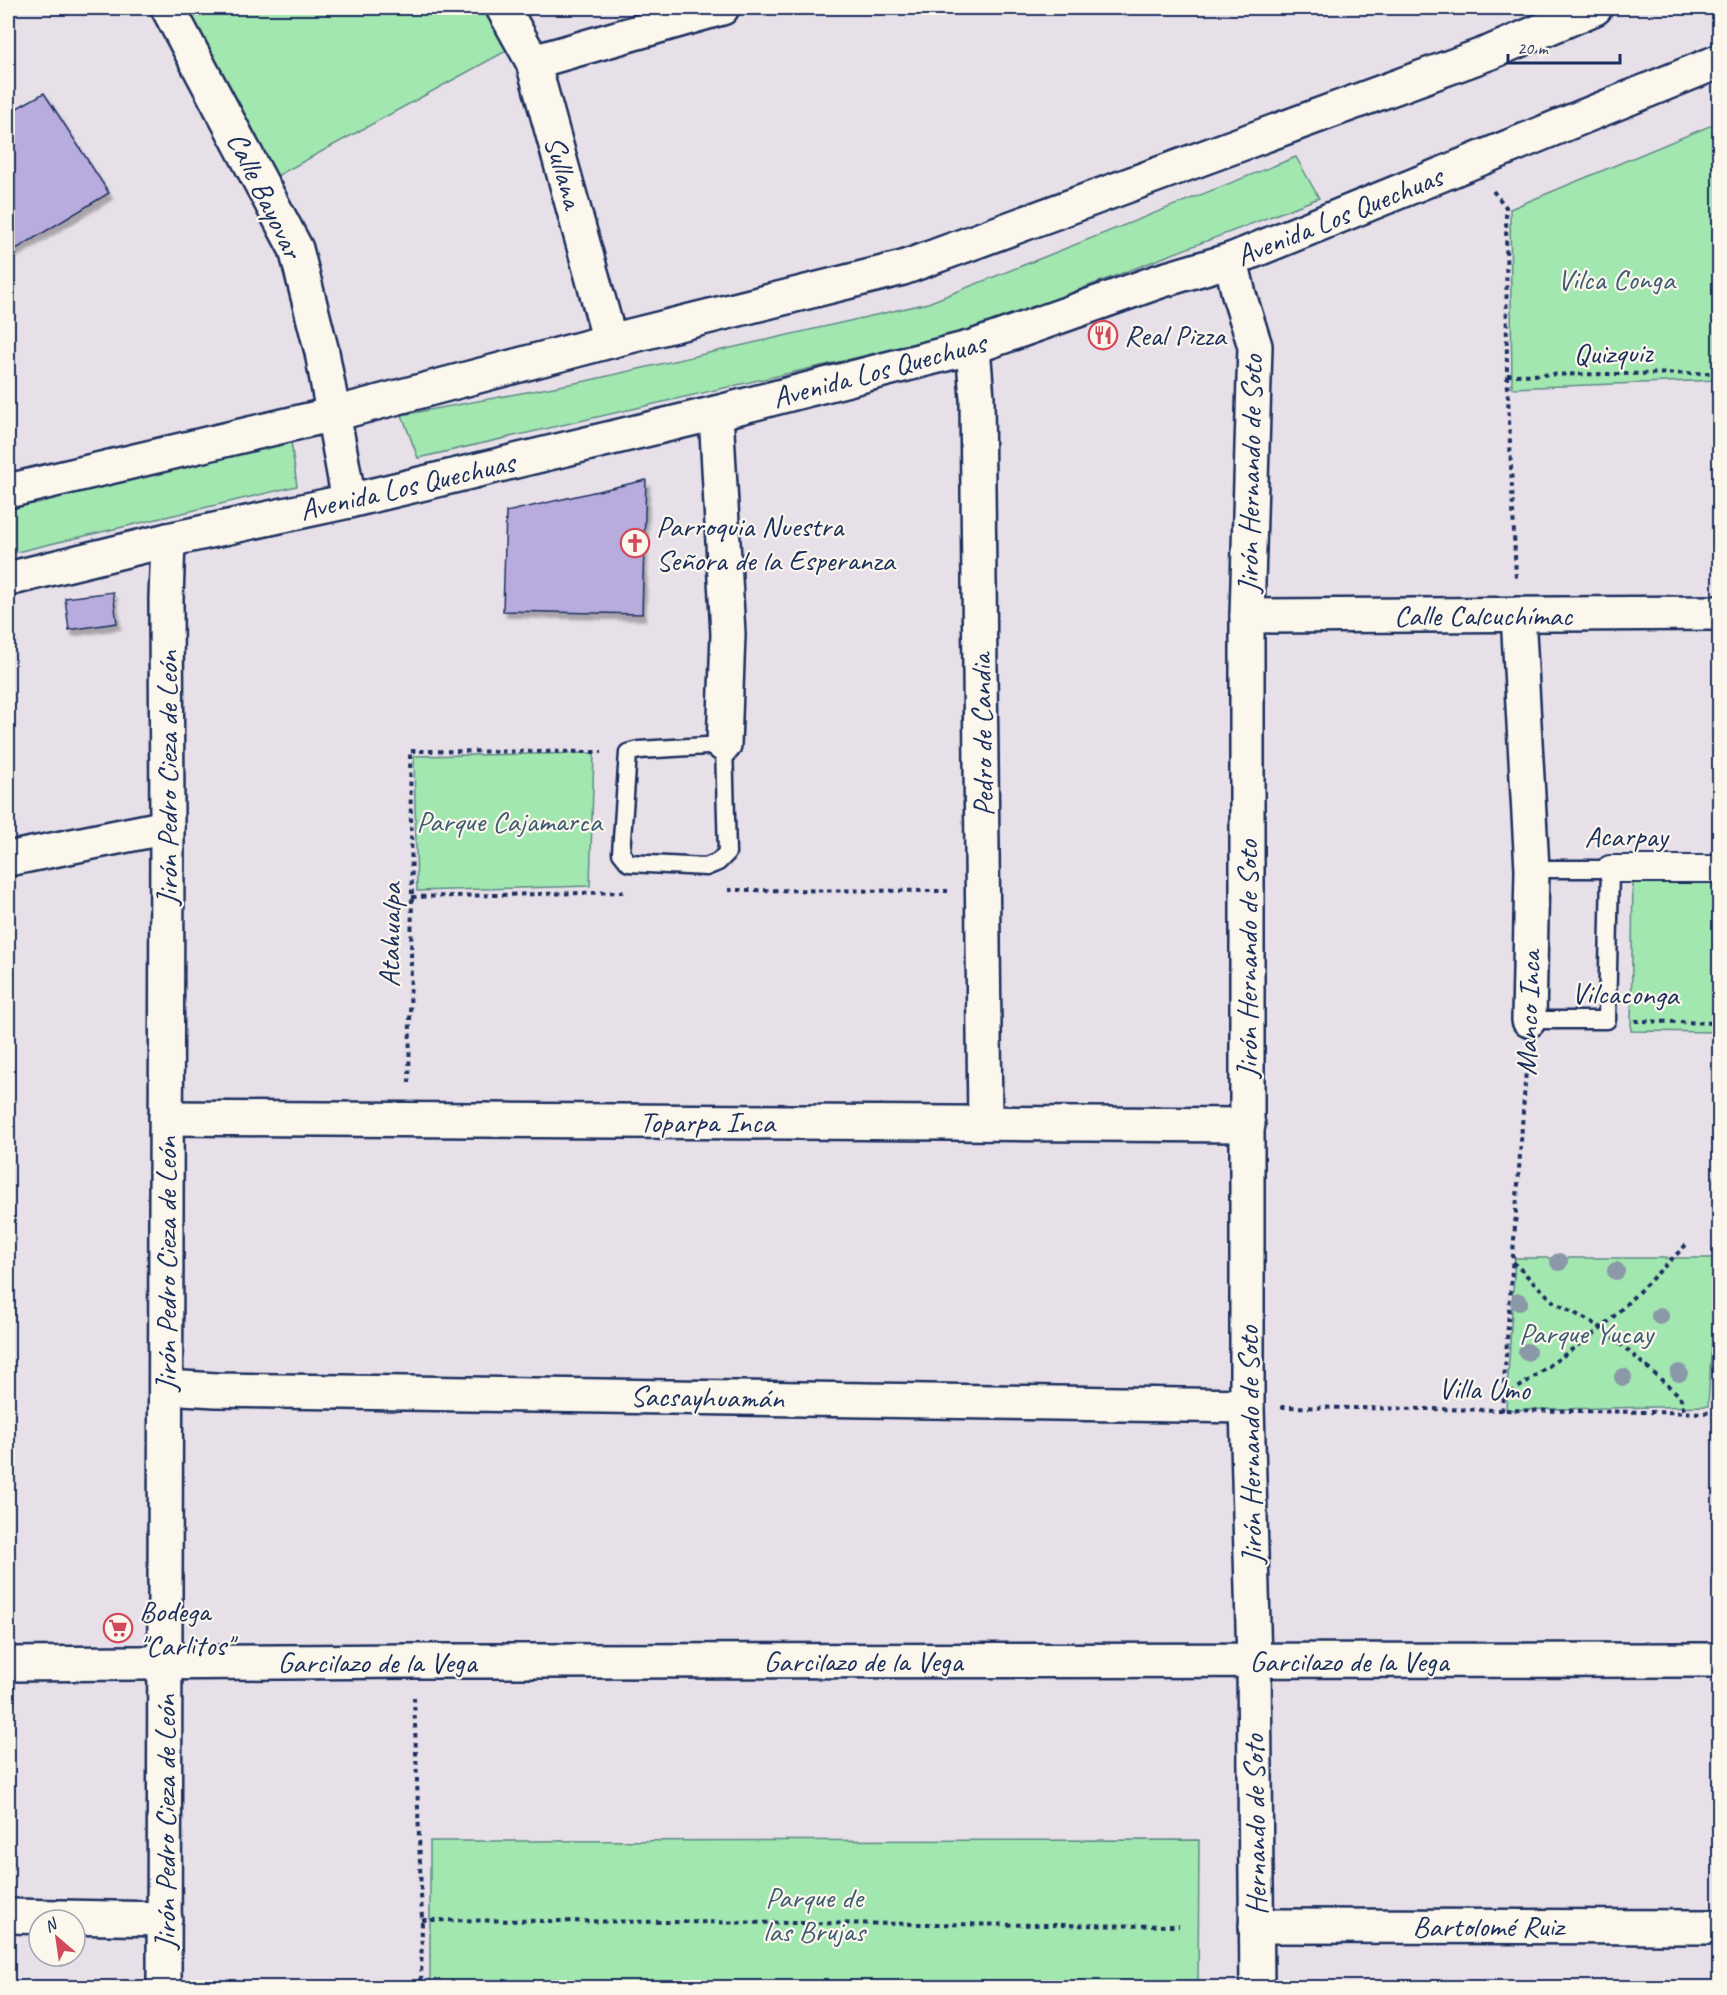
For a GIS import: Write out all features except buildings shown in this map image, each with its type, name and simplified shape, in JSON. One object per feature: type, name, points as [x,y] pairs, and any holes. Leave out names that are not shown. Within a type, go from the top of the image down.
[{"type":"street","name":"Calle Bayovar","points":[[168,8],[296,249],[322,352],[349,501]]},
{"type":"street","name":"Sullana","points":[[503,8],[533,62],[610,341]]},
{"type":"street","points":[[533,62],[722,8]]},
{"type":"street","points":[[8,491],[334,414],[610,341],[903,268],[1480,56],[1595,8]]},
{"type":"street","name":"Avenida Los Quechuas","points":[[8,579],[168,540],[349,501],[716,413],[973,347],[1160,281],[1232,260],[1719,61]]},
{"type":"street","name":"Jirón Hernando de Soto","points":[[1232,260],[1239,295],[1255,346],[1247,616],[1248,1406],[1254,1662]]},
{"type":"street","name":"Pedro de Candia","points":[[973,347],[978,422],[985,1123]]},
{"type":"street","points":[[716,413],[728,634],[724,745]]},
{"type":"street","name":"Jirón Pedro Cieza de León","points":[[164,1988],[166,599],[168,540]]},
{"type":"street","name":"Calle Calcuchímac","points":[[1247,616],[1719,613]]},
{"type":"street","name":"Manco Inca","points":[[1518,614],[1532,869],[1529,1020]]},
{"type":"street","points":[[8,859],[167,827]]},
{"type":"street","name":"Acarpay","points":[[1610,869],[1719,869]]},
{"type":"street","name":"Toparpa Inca","points":[[166,1118],[1248,1125]]},
{"type":"street","name":"Sacsayhuamán","points":[[166,1387],[216,1390],[1248,1406]]},
{"type":"street","name":"Garcilazo de la Vega","points":[[8,1664],[413,1661],[1719,1660]]},
{"type":"street","name":"Hernando de Soto","points":[[1254,1662],[1257,1988]]},
{"type":"street","points":[[8,1916],[165,1918]]},
{"type":"street","name":"Bartolomé Ruiz","points":[[1256,1926],[1719,1927]]},
{"type":"lane","points":[[724,745],[726,853],[718,862],[705,867],[629,863],[621,853],[628,753],[639,750],[724,745]]},
{"type":"lane","name":"Acarpay","points":[[1532,869],[1610,869]]},
{"type":"lane","points":[[1607,1020],[1610,869]]},
{"type":"lane","name":"Vilcaconga","points":[[1529,1020],[1607,1020]]},
{"type":"path","points":[[1469,163],[1506,207],[1507,375],[1518,614]]},
{"type":"path","name":"Quizquiz","points":[[1507,375],[1719,373]]},
{"type":"path","name":"Atahualpa","points":[[409,1120],[412,897],[410,751],[628,753]]},
{"type":"path","name":"Manco Inca","points":[[1502,1411],[1529,1020]]},
{"type":"path","name":"Vilcaconga","points":[[1607,1020],[1719,1023]]},
{"type":"path","points":[[1503,1399],[1602,1328],[1687,1244]]},
{"type":"path","points":[[1513,1261],[1554,1302],[1602,1328],[1680,1396],[1685,1413]]},
{"type":"path","name":"Villa Umo","points":[[1248,1406],[1719,1413]]},
{"type":"path","points":[[413,1661],[422,1920],[421,1988]]},
{"type":"path","points":[[422,1920],[1179,1926]]},
{"type":"green space","points":[[183,8],[485,8],[508,50],[275,177]]},
{"type":"green space","name":"Vilca Conga","points":[[1719,122],[1719,380],[1512,388],[1510,209]]},
{"type":"green space","points":[[1296,157],[1319,198],[1002,319],[934,340],[418,458],[402,415],[586,381],[928,303]]},
{"type":"green space","points":[[291,441],[297,486],[8,554],[8,506]]},
{"type":"green space","name":"Parque Cajamarca","points":[[594,753],[590,886],[417,891],[414,756]]},
{"type":"green space","points":[[1633,874],[1719,874],[1719,1032],[1631,1031]]},
{"type":"green space","name":"Parque Yucay","points":[[1515,1258],[1717,1258],[1708,1406],[1506,1410]]},
{"type":"green space","name":"Parque de las Brujas","points":[[1199,1840],[1198,1987],[430,1987],[430,1841]]},
{"type":"place","name":"Real Pizza","points":[[1103,335]]},
{"type":"place","name":"Parroquia Nuestra Señora de la Esperanza","points":[[635,543]]},
{"type":"place","name":"Bodega \"Carlitos\"","points":[[118,1628]]}]
